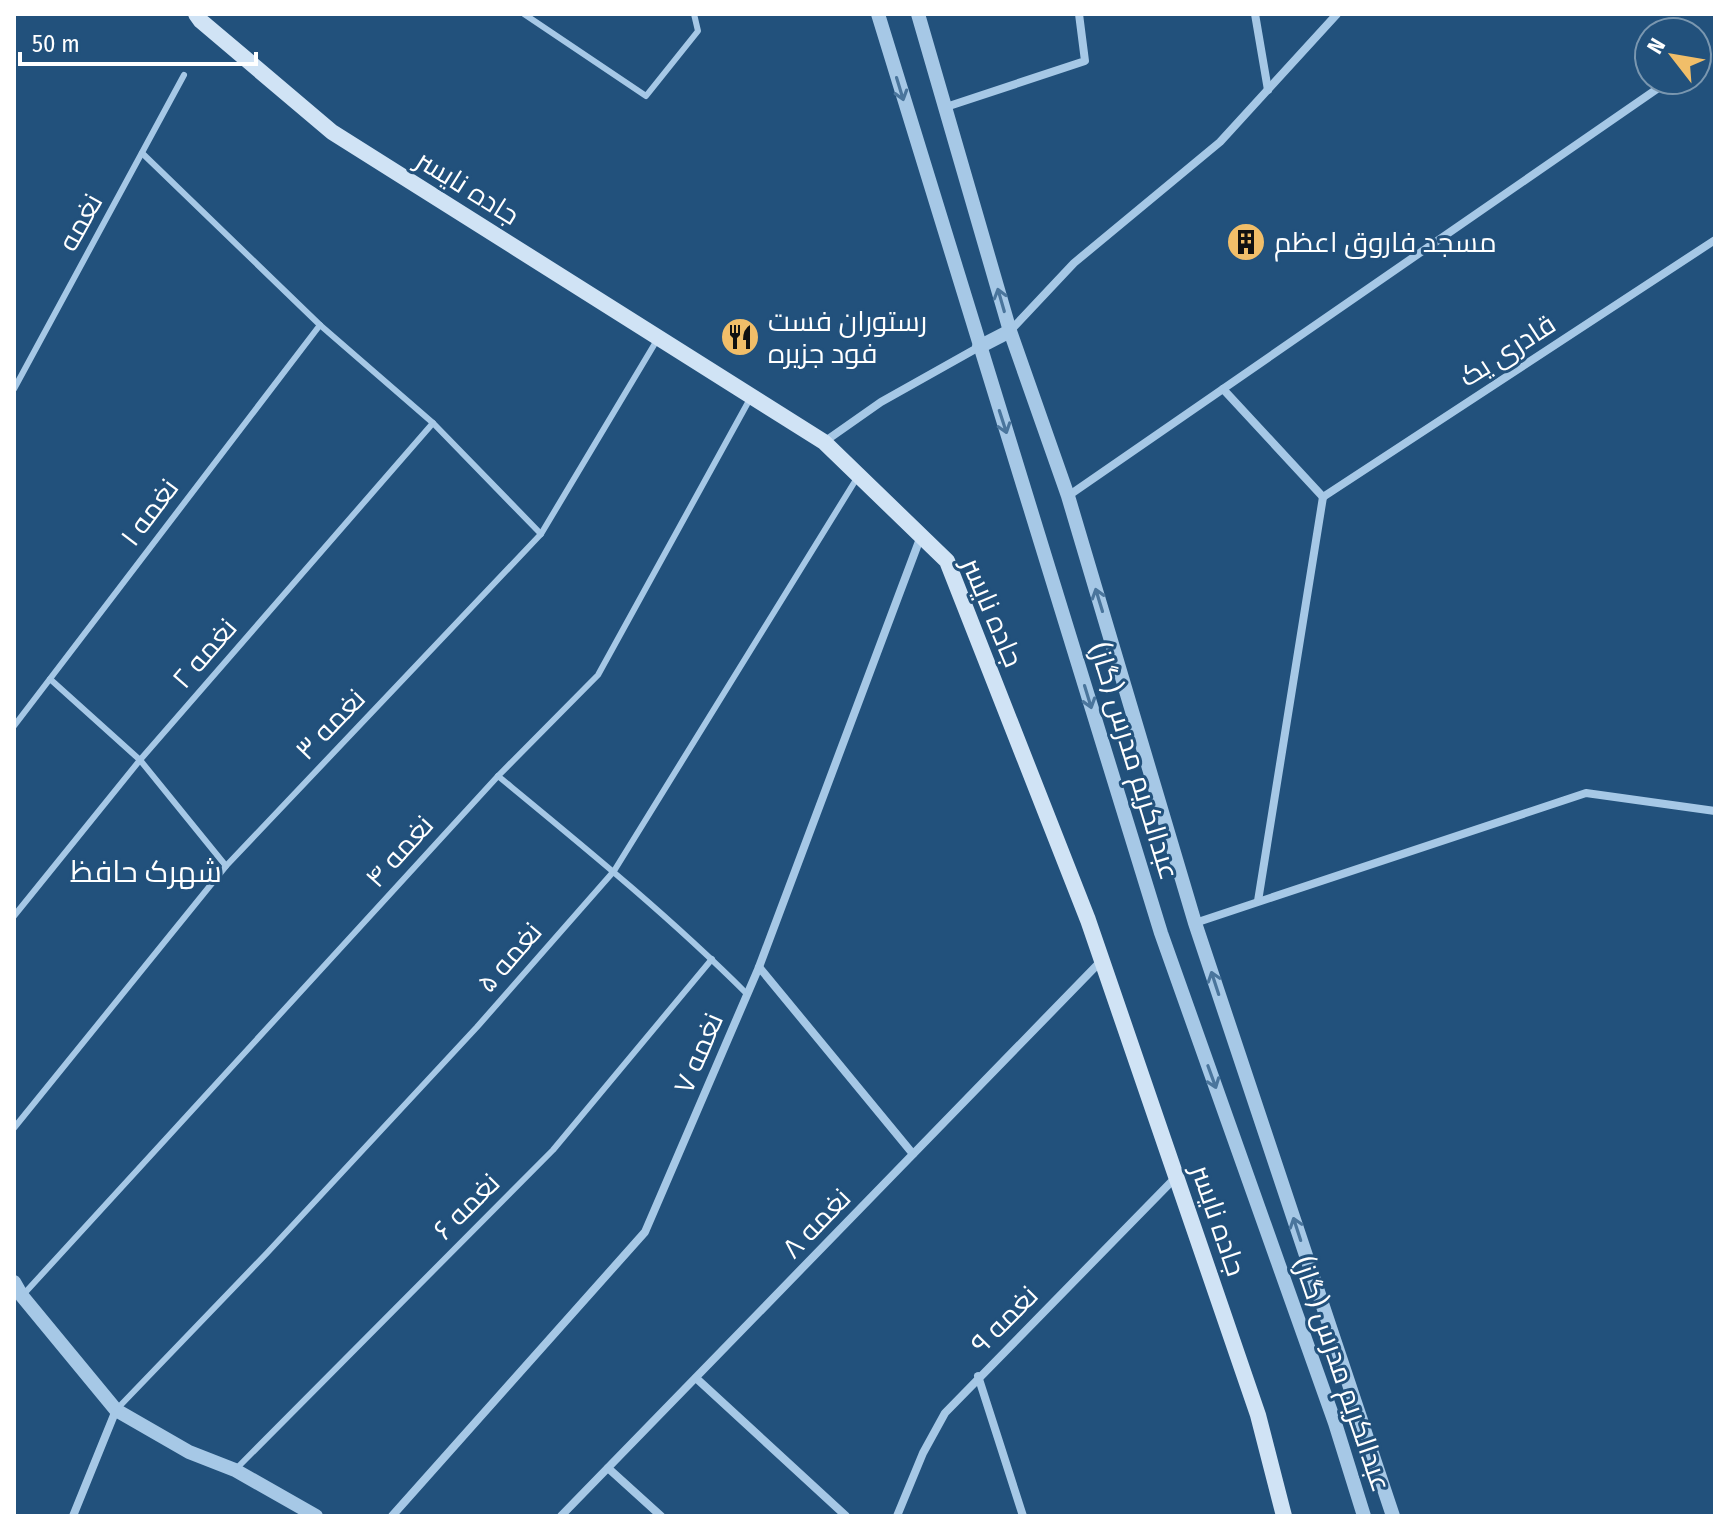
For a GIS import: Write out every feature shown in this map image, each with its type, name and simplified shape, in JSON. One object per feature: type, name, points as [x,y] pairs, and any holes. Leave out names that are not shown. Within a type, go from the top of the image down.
[{"type":"main road","name":"جاده نایسر","points":[[201,16],[332,132],[824,442],[947,561],[1088,920],[1258,1415],[1284,1516]]},
{"type":"street","name":"عبدالکریم مدرس (گاز)","points":[[878,14],[1161,933],[1335,1423],[1364,1516]]},
{"type":"street","name":"عبدالکریم مدرس (گاز)","points":[[918,14],[1010,331],[1068,496],[1195,923],[1393,1516]]},
{"type":"street","points":[[946,107],[1085,61],[1079,14]]},
{"type":"street","points":[[1255,14],[1268,90]]},
{"type":"street","points":[[824,442],[881,402],[1010,331],[1074,263],[1220,142],[1337,14]]},
{"type":"street","points":[[1068,496],[1647,96]]},
{"type":"street","name":"قادری یک","points":[[1323,497],[1715,240]]},
{"type":"street","points":[[1223,389],[1323,497],[1258,901]]},
{"type":"street","name":"نغمه ۷","points":[[392,1516],[645,1232],[759,967],[922,535]]},
{"type":"street","points":[[1195,923],[1586,793],[1715,811]]},
{"type":"street","name":"نغمه ۸","points":[[561,1516],[1101,960]]},
{"type":"street","points":[[759,967],[913,1154]]},
{"type":"street","name":"نغمه ۹","points":[[897,1516],[923,1453],[945,1413],[1176,1176]]},
{"type":"street","points":[[14,1282],[22,1296],[116,1410],[189,1452],[235,1470],[316,1516]]},
{"type":"street","points":[[978,1376],[1023,1516]]},
{"type":"street","points":[[696,1378],[846,1516]]},
{"type":"street","points":[[73,1516],[116,1410]]},
{"type":"street","points":[[608,1468],[661,1516]]},
{"type":"lane","points":[[524,14],[646,96],[698,31],[694,14]]},
{"type":"lane","name":"نغمه","points":[[14,389],[184,75]]},
{"type":"lane","points":[[142,153],[320,325],[433,423],[541,534]]},
{"type":"lane","name":"نغمه ۱","points":[[14,726],[320,325]]},
{"type":"lane","name":"نغمه ۳","points":[[14,1128],[226,866],[541,534],[659,338]]},
{"type":"lane","name":"نغمه ۴","points":[[22,1296],[498,776],[598,675],[752,396]]},
{"type":"lane","name":"نغمه ۲","points":[[14,916],[140,760],[433,423]]},
{"type":"lane","name":"نغمه ۵","points":[[116,1410],[477,1027],[614,871],[859,474]]},
{"type":"lane","points":[[50,679],[140,760],[226,866]]},
{"type":"lane","points":[[498,776],[614,871],[747,994]]},
{"type":"lane","name":"نغمه ۶","points":[[235,1470],[553,1150],[712,959]]},
{"type":"place","name":"مسجد فاروق اعظم","points":[[1246,242]]},
{"type":"place","name":"رستوران فست فود جزیره","points":[[740,337]]},
{"type":"district","name":"شهرک حافظ","points":[[146,872]]}]
